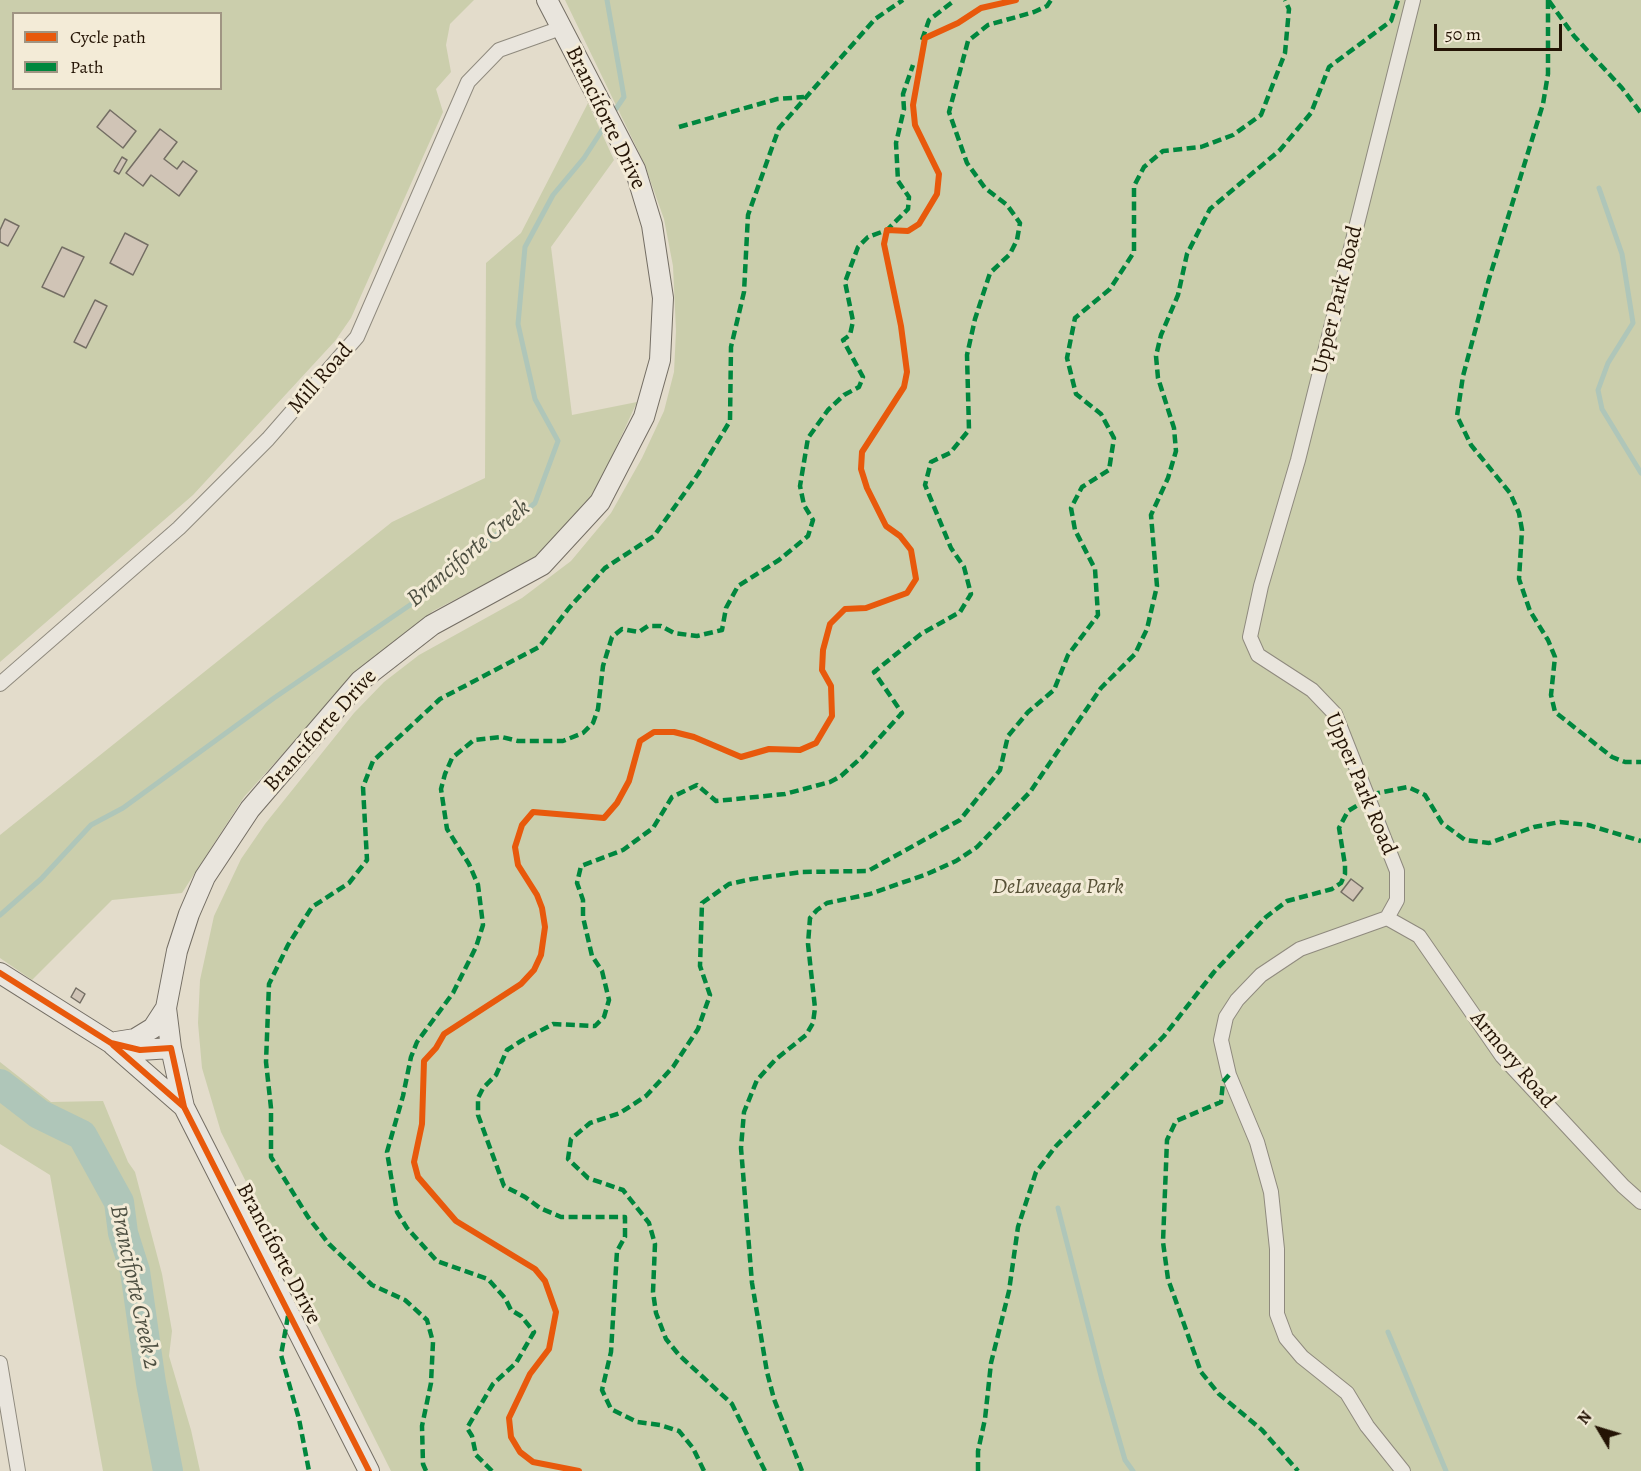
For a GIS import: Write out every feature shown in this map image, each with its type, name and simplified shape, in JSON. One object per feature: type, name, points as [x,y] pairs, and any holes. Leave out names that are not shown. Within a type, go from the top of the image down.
[{"type":"street","name":"Branciforte Drive","points":[[369,1471],[184,1107],[171,1048],[166,1008],[177,951],[189,914],[205,877],[250,809],[360,681],[432,626],[543,565],[600,502],[644,417],[660,360],[663,298],[652,225],[635,169],[547,0]]},
{"type":"street","name":"Upper Park Road","points":[[1387,918],[1397,900],[1397,871],[1335,714],[1312,690],[1258,655],[1250,637],[1261,586],[1300,449],[1413,0]]},
{"type":"street","name":"Mill Road","points":[[0,684],[179,528],[268,439],[357,337],[468,82],[499,50],[561,28]]},
{"type":"street","name":"Armory Road","points":[[1387,918],[1419,936],[1502,1056],[1623,1186],[1641,1202]]},
{"type":"street","points":[[1387,918],[1300,949],[1261,975],[1237,1000],[1226,1017],[1221,1040],[1226,1067],[1257,1142],[1271,1192],[1276,1249],[1277,1314],[1286,1338],[1302,1357],[1347,1393],[1367,1426],[1403,1471]]},
{"type":"street","points":[[0,973],[111,1043],[184,1107]]},
{"type":"street","points":[[111,1043],[135,1039],[153,1028],[166,1008]]},
{"type":"street","points":[[111,1043],[140,1050],[171,1048]]},
{"type":"street","points":[[0,1363],[18,1471]]},
{"type":"green space","points":[[0,0],[474,0],[450,24],[446,45],[451,72],[436,89],[443,112],[351,318],[335,341],[193,495],[0,662]]},
{"type":"green space","name":"DeLaveaga Park","points":[[565,0],[1641,0],[1641,1471],[391,1471],[221,1132],[202,1068],[198,1023],[200,980],[214,916],[241,859],[265,824],[354,713],[384,682],[419,655],[522,598],[571,561],[611,513],[642,458],[664,411],[674,372],[676,331],[673,266],[664,219],[644,163]]},
{"type":"green space","points":[[588,103],[614,160],[551,247],[572,415],[637,402],[592,500],[537,557],[433,611],[352,677],[244,797],[182,893],[112,900],[32,980],[0,958],[0,835],[392,522],[485,478],[486,263],[521,233]]},
{"type":"green space","points":[[0,1062],[51,1102],[103,1101],[128,1162],[135,1172],[162,1274],[172,1331],[169,1356],[191,1430],[200,1471],[103,1471],[50,1175],[0,1144]]},
{"type":"building","points":[[110,110],[136,131],[123,148],[97,127]]},
{"type":"building","points":[[160,129],[177,142],[164,159],[177,169],[183,161],[197,171],[179,196],[151,175],[143,186],[126,173]]},
{"type":"building","points":[[122,157],[127,160],[119,174],[114,171]]},
{"type":"building","points":[[5,219],[19,226],[8,246],[0,242],[0,230]]},
{"type":"building","points":[[125,233],[148,245],[133,275],[110,263]]},
{"type":"building","points":[[62,247],[84,257],[64,297],[42,287]]},
{"type":"building","points":[[95,300],[107,306],[86,348],[74,342]]},
{"type":"building","points":[[1351,879],[1363,888],[1353,901],[1341,892]]},
{"type":"building","points":[[76,988],[85,994],[80,1003],[71,997]]},
{"type":"waterway","name":"Branciforte Creek","points":[[607,0],[624,97],[611,116]]},
{"type":"waterway","name":"Branciforte Creek","points":[[0,915],[41,879],[91,825],[123,808],[274,698],[413,603],[535,503],[558,441],[535,399],[518,324],[525,247],[553,195],[584,158],[606,124]]},
{"type":"waterway","points":[[1599,188],[1622,254],[1633,323],[1608,363],[1598,390],[1602,409],[1641,473]]},
{"type":"waterway","name":"Branciforte Creek 2","points":[[0,1084],[39,1114],[82,1135],[119,1202],[123,1233],[135,1271],[151,1383],[168,1471]]},
{"type":"waterway","points":[[1058,1208],[1102,1380],[1125,1460],[1133,1471]]},
{"type":"waterway","points":[[1388,1332],[1446,1471]]},
{"type":"marked path","points":[[426,1471],[423,1464],[422,1426],[431,1383],[433,1342],[427,1320],[405,1300],[372,1285],[329,1244],[308,1217],[271,1157],[271,1108],[266,1062],[269,984],[288,945],[312,907],[349,883],[367,860],[363,787],[373,761],[440,699],[539,647],[569,608],[605,568],[654,536],[698,474],[730,421],[731,347],[744,292],[748,215],[779,128],[875,19],[903,0]]},
{"type":"marked path","points":[[922,40],[929,20],[955,0]]},
{"type":"marked path","points":[[704,1471],[693,1448],[679,1431],[660,1425],[637,1422],[611,1409],[602,1390],[611,1352],[617,1251],[625,1237],[625,1217],[561,1217],[540,1208],[504,1186],[478,1115],[478,1098],[483,1088],[496,1075],[507,1050],[553,1024],[595,1026],[604,1017],[609,1000],[602,971],[592,956],[583,917],[583,900],[577,883],[581,866],[623,850],[653,828],[672,797],[697,785],[716,801],[785,794],[830,782],[841,776],[862,757],[902,713],[874,672],[921,634],[960,612],[971,594],[964,567],[951,548],[925,485],[931,462],[950,453],[969,430],[967,355],[975,319],[990,273],[1010,254],[1017,240],[1020,223],[1007,205],[985,188],[967,163],[949,112],[968,41],[988,25],[1034,12],[1047,6],[1051,0]]},
{"type":"marked path","points":[[765,1471],[732,1404],[679,1355],[666,1339],[656,1313],[653,1292],[655,1244],[649,1223],[623,1190],[588,1178],[568,1159],[571,1139],[590,1123],[620,1113],[646,1096],[673,1067],[698,1029],[710,995],[700,966],[702,903],[729,884],[752,879],[802,872],[868,871],[960,820],[1000,770],[1008,736],[1028,712],[1054,690],[1068,655],[1098,615],[1095,569],[1075,530],[1071,508],[1082,487],[1109,470],[1114,438],[1101,414],[1076,394],[1067,358],[1075,318],[1110,289],[1134,252],[1134,186],[1144,167],[1163,151],[1201,147],[1233,135],[1261,115],[1285,53],[1289,9],[1285,0]]},
{"type":"marked path","points":[[802,1471],[774,1399],[767,1372],[752,1283],[741,1148],[744,1112],[757,1080],[775,1060],[806,1035],[813,1023],[815,1008],[808,944],[810,918],[827,903],[870,894],[927,874],[956,861],[977,847],[1030,792],[1101,688],[1135,654],[1147,629],[1157,586],[1151,515],[1168,478],[1176,451],[1174,428],[1158,378],[1156,356],[1161,335],[1178,295],[1187,254],[1210,209],[1280,150],[1311,113],[1329,67],[1391,21],[1398,0]]},
{"type":"marked path","points":[[1548,0],[1548,74],[1543,104],[1489,279],[1463,376],[1457,416],[1471,445],[1510,493],[1519,513],[1522,530],[1519,579],[1530,611],[1548,640],[1555,657],[1551,695],[1555,712],[1612,757],[1625,762],[1641,762]]},
{"type":"marked path","points":[[1549,1],[1574,36],[1622,88],[1641,113]]},
{"type":"marked path","points":[[492,1471],[476,1455],[472,1436],[467,1428],[493,1384],[516,1363],[534,1332],[521,1316],[511,1310],[505,1298],[488,1279],[437,1261],[407,1228],[397,1212],[387,1152],[411,1057],[417,1042],[453,993],[476,947],[483,925],[478,885],[469,864],[447,829],[441,789],[445,774],[452,758],[474,740],[502,737],[518,741],[563,741],[583,733],[593,723],[598,709],[603,666],[612,637],[622,629],[639,632],[648,626],[661,626],[674,633],[697,636],[722,630],[726,608],[738,586],[779,560],[808,536],[813,520],[804,505],[800,486],[808,438],[828,410],[844,395],[859,387],[863,377],[843,340],[850,335],[853,321],[845,282],[858,247],[868,237],[887,230],[908,209],[909,197],[898,181],[896,143],[904,109],[903,94],[913,65]]},
{"type":"marked path","points":[[679,127],[777,99],[804,97]]},
{"type":"marked path","points":[[978,1471],[978,1451],[985,1419],[991,1363],[1009,1291],[1018,1227],[1036,1172],[1056,1146],[1164,1036],[1214,972],[1266,917],[1287,901],[1332,889],[1341,883],[1345,874],[1345,865],[1339,828],[1348,811],[1378,793],[1408,787],[1425,795],[1442,823],[1465,840],[1489,843],[1534,827],[1560,822],[1588,825],[1641,841]]},
{"type":"marked path","points":[[1229,1075],[1223,1082],[1221,1102],[1176,1121],[1167,1140],[1163,1242],[1168,1279],[1201,1372],[1219,1394],[1262,1430],[1298,1471]]},
{"type":"marked path","points":[[288,1316],[281,1355],[299,1419],[309,1471]]},
{"type":"cycle path","points":[[579,1471],[533,1462],[520,1452],[511,1437],[509,1418],[530,1374],[549,1349],[556,1312],[545,1281],[535,1269],[456,1221],[418,1177],[414,1162],[422,1124],[424,1061],[436,1048],[444,1034],[521,984],[534,970],[541,955],[545,927],[542,908],[537,895],[518,865],[515,847],[522,825],[533,812],[604,818],[617,803],[629,781],[640,741],[654,732],[674,732],[694,737],[741,757],[769,749],[800,750],[816,743],[832,716],[831,686],[822,670],[823,650],[830,624],[845,609],[866,608],[907,593],[916,579],[911,550],[900,536],[886,526],[867,488],[861,469],[862,452],[904,387],[907,372],[901,326],[884,244],[887,230],[908,231],[919,224],[937,194],[939,174],[915,125],[913,105],[925,38],[958,23],[981,8],[1016,0]]},
{"type":"cycle path","points":[[0,973],[111,1043],[140,1050],[171,1048],[184,1107],[369,1471]]},
{"type":"cycle path","points":[[113,1045],[184,1107]]}]
